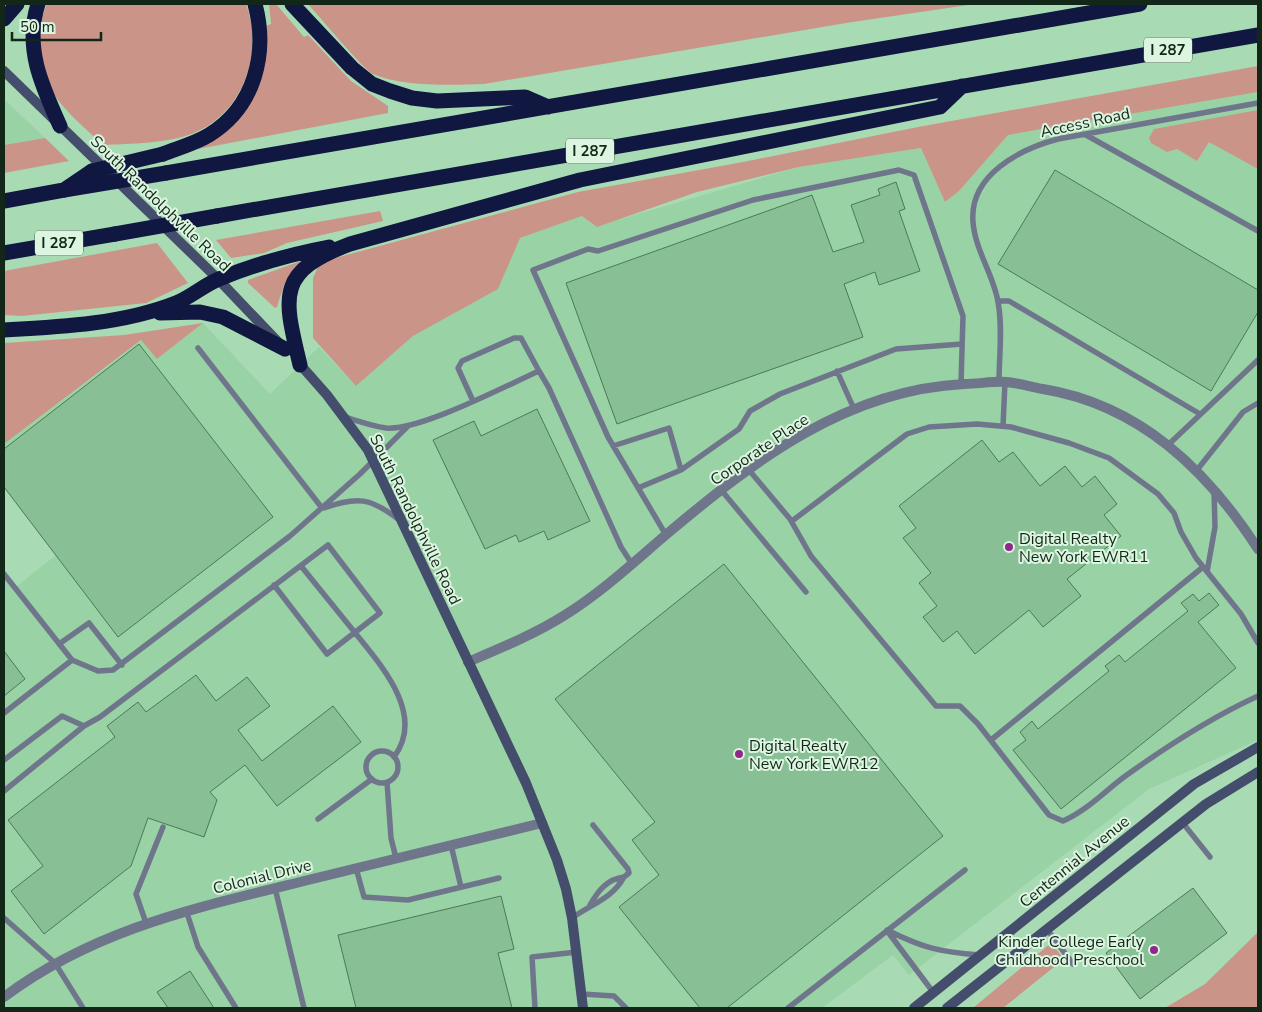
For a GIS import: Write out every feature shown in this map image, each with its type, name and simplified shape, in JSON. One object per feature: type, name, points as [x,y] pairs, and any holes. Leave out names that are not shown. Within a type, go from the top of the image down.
[{"type":"highway","points":[[4,19],[17,4]]},
{"type":"highway","points":[[38,4],[34,19],[33,51],[43,87],[60,126]]},
{"type":"highway","points":[[64,190],[92,171],[162,154],[191,144],[210,134],[240,108],[256,74],[259,55],[260,23],[255,4]]},
{"type":"highway","points":[[292,4],[352,68],[372,84],[412,98],[437,101],[526,97],[548,107]]},
{"type":"highway","points":[[4,201],[1140,4]]},
{"type":"highway","name":"I 287","points":[[4,253],[1258,35]]},
{"type":"highway","points":[[300,365],[287,307],[292,287],[312,261],[327,252],[580,180],[940,107],[962,86]]},
{"type":"highway","points":[[141,314],[177,303],[218,279],[307,251],[350,244]]},
{"type":"highway","points":[[4,330],[71,325],[141,314],[200,312],[223,317],[285,349]]},
{"type":"main road","name":"South Randolphville Road","points":[[4,71],[218,279],[285,349],[345,417],[373,459],[542,823],[561,874],[572,918],[583,1008]]},
{"type":"main road","name":"Centennial Avenue","points":[[914,1008],[1194,784],[1258,747]]},
{"type":"main road","points":[[947,1008],[1182,822],[1206,804],[1258,772]]},
{"type":"street","name":"Corporate Place","points":[[468,662],[512,643],[566,615],[749,470],[794,438],[854,409],[892,395],[935,386],[1002,382],[1073,394],[1118,413],[1168,445],[1197,470],[1239,520],[1258,550]]},
{"type":"street","name":"Colonial Drive","points":[[4,997],[55,963],[93,943],[186,910],[542,823]]},
{"type":"lane","name":"Access Road","points":[[1003,426],[998,301],[973,223],[977,196],[984,183],[997,168],[1011,158],[1045,142],[1258,103]]},
{"type":"lane","points":[[1085,134],[1258,231]]},
{"type":"lane","points":[[666,535],[613,446],[533,270],[588,249],[598,251],[753,200],[899,170],[914,174],[963,316],[961,384]]},
{"type":"lane","points":[[998,301],[1009,301],[1200,414]]},
{"type":"lane","points":[[473,402],[458,368],[462,361],[514,338],[521,338],[549,388],[621,547],[632,564]]},
{"type":"lane","points":[[638,488],[681,470],[740,429],[750,411],[780,394],[896,349],[962,344]]},
{"type":"lane","points":[[198,348],[322,508]]},
{"type":"lane","points":[[1168,445],[1258,360]]},
{"type":"lane","points":[[345,417],[387,428],[408,426],[473,402],[539,371]]},
{"type":"lane","points":[[837,371],[854,409]]},
{"type":"lane","points":[[1197,470],[1243,412],[1258,403]]},
{"type":"lane","points":[[792,521],[907,434],[929,427],[977,424],[1003,426],[1068,443],[1109,458],[1158,494],[1174,512],[1181,532],[1205,570],[1241,614],[1258,644]]},
{"type":"lane","points":[[4,574],[72,660],[98,671],[113,670],[290,536],[408,426]]},
{"type":"lane","points":[[613,446],[669,428],[681,470]]},
{"type":"lane","points":[[749,470],[792,521],[811,556],[936,706],[960,706],[991,740],[1049,815],[1062,820],[1077,814],[1121,779],[1174,742],[1232,708],[1258,696]]},
{"type":"lane","points":[[991,740],[1205,570],[1215,527],[1214,488]]},
{"type":"lane","points":[[722,491],[806,592]]},
{"type":"lane","points":[[322,508],[343,501],[373,502],[403,522]]},
{"type":"lane","points":[[4,791],[84,726],[100,717],[274,585],[328,545],[380,613],[327,654],[274,585]]},
{"type":"lane","points":[[301,566],[388,673],[398,694],[405,728],[401,747],[394,757]]},
{"type":"lane","points":[[60,644],[89,623],[122,665]]},
{"type":"lane","points":[[4,713],[72,660]]},
{"type":"lane","points":[[4,760],[62,716],[84,726]]},
{"type":"lane","points":[[372,780],[367,771],[368,760],[371,756],[385,752],[394,757],[398,771],[387,782],[391,838],[396,858]]},
{"type":"lane","points":[[318,819],[372,780],[387,782]]},
{"type":"lane","points":[[1182,822],[1210,856]]},
{"type":"lane","points":[[590,905],[603,901],[619,887],[628,873],[628,869],[593,825]]},
{"type":"lane","points":[[146,923],[136,894],[163,827]]},
{"type":"lane","points":[[451,845],[461,887]]},
{"type":"lane","points":[[356,868],[364,897],[408,900],[499,878]]},
{"type":"lane","points":[[788,1008],[966,870]]},
{"type":"lane","points":[[572,918],[590,905],[604,886],[614,879],[624,878]]},
{"type":"lane","points":[[275,888],[304,1008]]},
{"type":"lane","points":[[186,910],[198,947],[236,1008]]},
{"type":"lane","points":[[4,918],[55,963],[83,1008]]},
{"type":"lane","points":[[1046,928],[1073,964]]},
{"type":"lane","points":[[887,930],[912,942],[941,952],[980,955]]},
{"type":"lane","points":[[887,930],[933,992]]},
{"type":"lane","points":[[535,1008],[532,957],[577,952]]},
{"type":"lane","points":[[582,994],[614,996],[626,1008]]},
{"type":"shaded area","points":[[47,4],[246,4],[251,22],[252,41],[251,60],[245,79],[237,96],[226,111],[194,133],[162,141],[103,145],[66,109],[48,84],[42,65],[40,44],[40,33]]},
{"type":"shaded area","points":[[269,4],[276,4],[304,37],[308,35],[351,81],[388,106],[388,113],[198,149],[229,126],[245,110],[256,91],[265,59],[266,26],[271,24]]},
{"type":"shaded area","points":[[308,4],[975,4],[846,23],[484,84],[442,85],[398,81],[373,74],[351,53]]},
{"type":"shaded area","points":[[1258,66],[1258,92],[1008,135],[959,191],[945,202],[921,148],[799,167],[697,192],[597,227],[582,216],[520,238],[498,289],[413,336],[356,386],[313,338],[313,278],[318,267],[328,260],[578,192],[743,162],[918,127]]},
{"type":"shaded area","points":[[1258,92],[1258,740],[1149,789],[909,975],[893,955],[822,1008],[4,1008],[4,572],[16,587],[56,555],[4,487],[4,444],[142,340],[157,359],[203,323],[270,394],[319,347],[356,386],[413,336],[498,289],[519,238],[582,216],[597,226],[799,167],[921,148],[945,202],[959,191],[1008,135]]},
{"type":"shaded area","points":[[4,99],[45,138],[4,145]]},
{"type":"shaded area","points":[[1258,110],[1258,169],[1209,142],[1197,161],[1177,149],[1167,152],[1151,143],[1149,138],[1154,129]]},
{"type":"shaded area","points":[[45,138],[69,161],[4,173],[4,145]]},
{"type":"shaded area","points":[[380,211],[383,221],[287,243],[264,253],[231,258],[216,240]]},
{"type":"shaded area","points":[[157,243],[188,283],[146,303],[22,316],[4,315],[4,271]]},
{"type":"shaded area","points":[[304,260],[284,285],[275,308],[248,283],[248,280]]},
{"type":"shaded area","points":[[203,323],[157,359],[141,340],[4,444],[4,343],[124,335]]},
{"type":"shaded area","points":[[1258,932],[1258,1008],[1165,1008],[1205,984]]},
{"type":"shaded area","points":[[1051,943],[1064,959],[1003,1008],[973,1008]]},
{"type":"building","points":[[1055,170],[1258,290],[1258,312],[1211,391],[998,264]]},
{"type":"building","points":[[896,182],[905,209],[899,211],[920,271],[879,285],[875,272],[844,284],[863,337],[617,424],[566,283],[812,195],[833,252],[864,242],[851,205],[880,195],[878,189]]},
{"type":"building","points":[[139,344],[273,517],[118,637],[4,487],[4,449]]},
{"type":"building","points":[[537,409],[590,521],[548,540],[544,531],[519,542],[516,535],[485,549],[433,440],[474,421],[481,436]]},
{"type":"building","name":"Digital Realty New York EWR11","points":[[982,440],[999,462],[1013,452],[1040,486],[1065,466],[1082,487],[1095,476],[1117,504],[1104,515],[1121,536],[1067,579],[1081,596],[1043,627],[1029,610],[975,654],[957,631],[943,642],[923,617],[937,606],[919,583],[931,573],[903,538],[916,528],[899,506]]},
{"type":"building","name":"Digital Realty New York EWR12","points":[[724,564],[943,836],[727,1008],[700,1008],[619,907],[659,875],[632,840],[655,822],[555,699]]},
{"type":"building","points":[[1209,593],[1219,605],[1198,622],[1236,668],[1061,809],[1013,750],[1026,740],[1020,732],[1032,721],[1038,729],[1109,671],[1105,666],[1119,655],[1125,662],[1188,611],[1181,603],[1193,594],[1199,601]]},
{"type":"building","points":[[4,651],[25,679],[4,696]]},
{"type":"building","points":[[196,675],[216,701],[247,677],[270,706],[238,730],[262,761],[333,706],[361,742],[277,806],[245,765],[210,792],[217,800],[204,837],[148,818],[131,866],[44,934],[11,891],[43,866],[8,820],[115,737],[107,726],[138,702],[146,712]]},
{"type":"building","points":[[1193,888],[1227,933],[1140,999],[1106,953]]},
{"type":"building","points":[[501,896],[514,949],[498,953],[512,1008],[356,1008],[338,935]]},
{"type":"building","points":[[190,971],[214,1008],[168,1008],[157,992]]},
{"type":"place","name":"Digital Realty New York EWR11","points":[[1009,547]]},
{"type":"place","name":"Digital Realty New York EWR12","points":[[739,754]]},
{"type":"place","name":"Kinder College Early Childhood Preschool","points":[[1154,950]]}]
